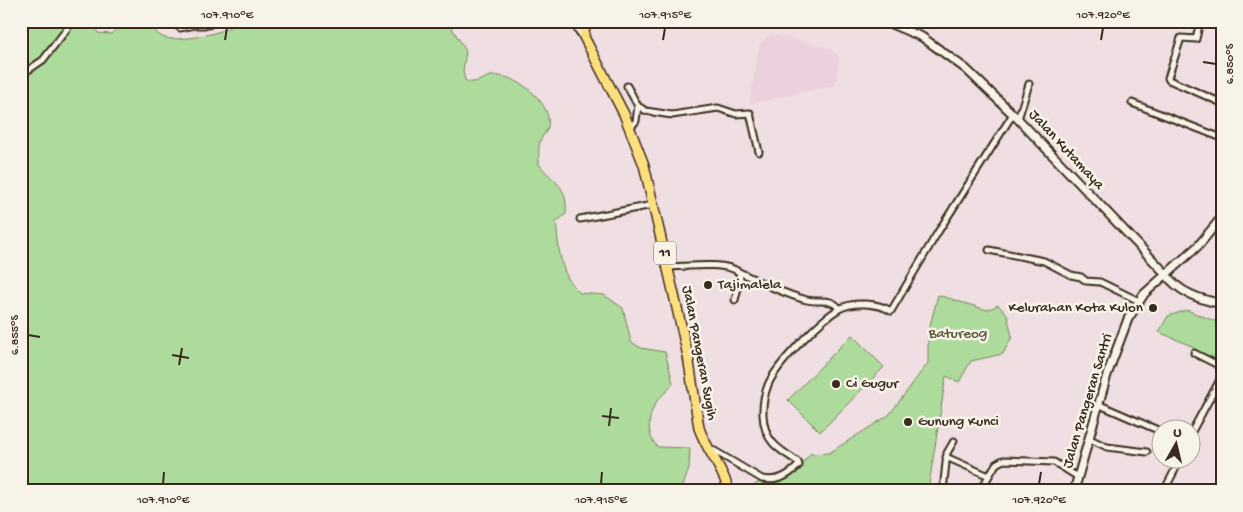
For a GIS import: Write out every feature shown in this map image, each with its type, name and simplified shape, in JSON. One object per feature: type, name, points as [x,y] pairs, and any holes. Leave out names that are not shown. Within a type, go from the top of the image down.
[{"type":"highway","name":"Jalan Pangeran Sugih","points":[[584,21],[584,37],[630,127],[644,165],[688,356],[698,420],[708,447],[721,466],[729,491]]},
{"type":"main road","name":"Jalan Kutamaya","points":[[884,21],[934,44],[966,70],[1016,117],[1166,274],[1174,285],[1181,290],[1222,304]]},
{"type":"main road","name":"Jalan Pangeran Santri","points":[[1074,491],[1112,362],[1128,319],[1138,301],[1198,246],[1222,217]]},
{"type":"street","points":[[21,75],[43,60],[73,21]]},
{"type":"street","points":[[180,28],[209,25],[210,21]]},
{"type":"street","points":[[571,21],[584,37]]},
{"type":"street","points":[[1200,21],[1196,38],[1181,38],[1168,78],[1222,103]]},
{"type":"street","points":[[708,447],[762,479],[770,480],[785,477],[799,465],[798,462],[773,443],[766,430],[763,418],[768,383],[799,343],[840,308],[867,304],[891,311],[938,232],[1016,117],[1028,84]]},
{"type":"street","points":[[627,86],[638,106],[636,121],[630,127]]},
{"type":"street","points":[[1132,103],[1222,138]]},
{"type":"street","points":[[638,106],[653,112],[672,115],[718,108],[736,114],[750,113],[759,152]]},
{"type":"street","points":[[580,219],[653,205]]},
{"type":"street","points":[[989,250],[1044,261],[1071,275],[1081,276],[1086,281],[1100,282],[1138,301]]},
{"type":"street","points":[[668,267],[722,266],[790,295],[809,301],[830,301],[840,308]]},
{"type":"street","points":[[735,300],[740,280],[739,272]]},
{"type":"street","points":[[1194,353],[1222,367]]},
{"type":"street","points":[[1198,420],[1222,376]]},
{"type":"street","points":[[1100,405],[1150,427]]},
{"type":"street","points":[[1090,439],[1108,447],[1147,452]]},
{"type":"street","points":[[943,491],[946,457],[954,440]]},
{"type":"street","points":[[946,457],[989,476]]},
{"type":"street","points":[[980,491],[996,464],[1003,460],[1054,462],[1078,477]]},
{"type":"street","points":[[1164,491],[1175,470]]},
{"type":"shaded area","points":[[772,34],[829,48],[840,57],[836,85],[749,104],[760,43]]},
{"type":"green space","points":[[22,21],[92,21],[98,33],[111,34],[125,21],[145,21],[156,32],[169,39],[190,38],[214,33],[225,29],[236,21],[443,21],[450,25],[466,51],[463,71],[465,80],[474,82],[491,76],[511,79],[530,91],[545,108],[548,117],[548,127],[539,143],[539,164],[559,185],[565,196],[566,214],[556,222],[559,251],[564,269],[573,286],[580,293],[604,295],[623,308],[631,342],[641,348],[665,352],[673,383],[654,407],[649,425],[651,437],[658,447],[690,448],[689,469],[681,491],[21,491]]},
{"type":"green space","name":"Gunung Kunci","points":[[938,295],[987,310],[998,305],[1007,314],[1012,337],[1003,354],[971,361],[959,382],[946,376],[928,491],[746,491],[763,479],[787,474],[800,466],[810,454],[829,453],[889,415],[928,363],[928,333]]},
{"type":"green space","points":[[1187,310],[1222,324],[1222,360],[1219,364],[1189,345],[1159,332],[1168,316]]},
{"type":"green space","name":"Ci Gugur","points":[[852,335],[884,367],[820,432],[788,400]]},
{"type":"place","name":"Tajimalela","points":[[708,285]]},
{"type":"place","name":"Kelurahan Kota Kulon","points":[[1153,308]]},
{"type":"place","name":"Ci Gugur","points":[[836,384]]},
{"type":"place","name":"Gunung Kunci","points":[[908,422]]},
{"type":"park label","name":"Batureog","points":[[958,334]]}]
